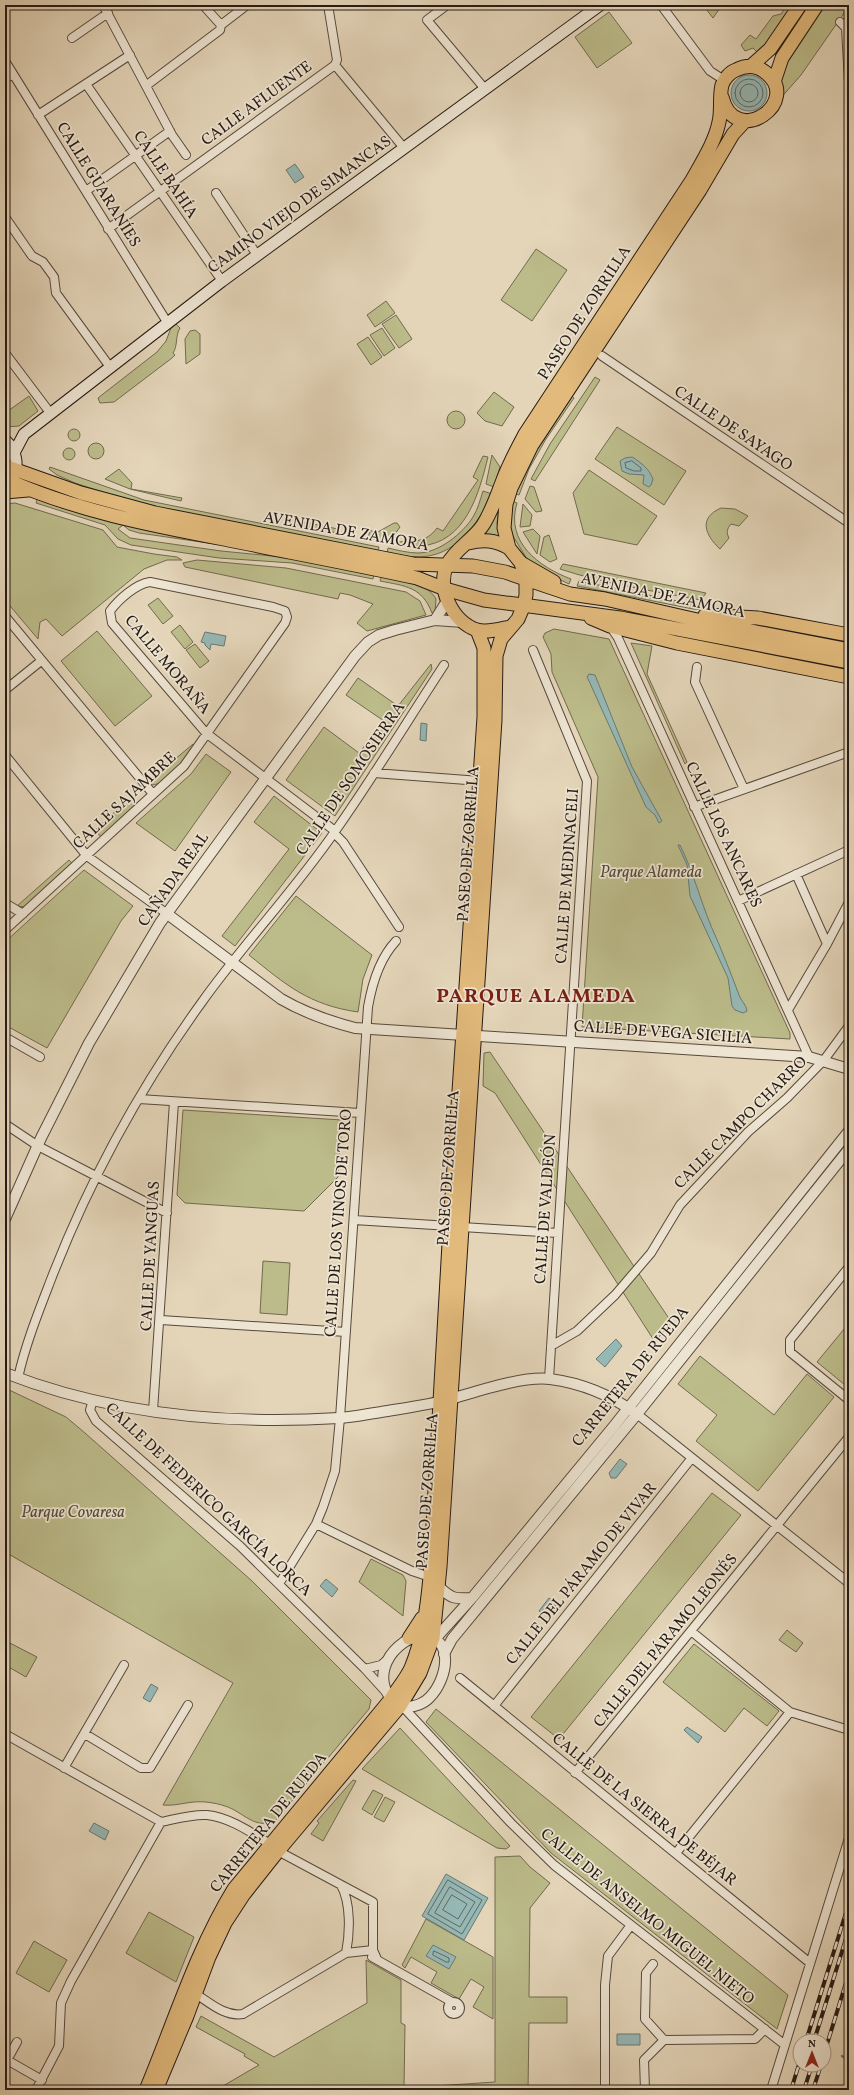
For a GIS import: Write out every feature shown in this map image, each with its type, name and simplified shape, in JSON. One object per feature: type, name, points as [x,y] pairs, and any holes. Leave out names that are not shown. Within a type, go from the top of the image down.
[{"type":"main road","name":"CAMINO VIEJO DE SIMANCAS","points":[[14,452],[21,442],[22,436],[167,322],[600,5]]},
{"type":"main road","points":[[751,66],[770,49],[800,5]]},
{"type":"main road","points":[[722,97],[726,109],[731,114],[745,120],[759,119],[770,112],[775,100],[774,82],[782,58],[817,5]]},
{"type":"main road","points":[[724,80],[734,71],[742,67],[751,66],[764,71],[774,82]]},
{"type":"main road","name":"PASEO DE ZORRILLA","points":[[447,566],[455,554],[468,543],[483,525],[507,469],[525,434],[692,180],[707,152],[718,124],[724,80]]},
{"type":"main road","name":"PASEO DE ZORRILLA","points":[[468,1035],[495,720],[496,656],[501,639],[518,618],[524,605],[526,579],[521,563],[509,548],[504,528],[506,504],[532,445],[700,190],[733,134],[745,120]]},
{"type":"main road","points":[[5,436],[22,436]]},
{"type":"main road","points":[[5,440],[14,452],[8,479]]},
{"type":"main road","name":"AVENIDA DE ZAMORA","points":[[8,479],[30,489],[109,514],[172,529],[417,578],[446,595],[572,610],[832,653],[849,650]]},
{"type":"main road","name":"AVENIDA DE ZAMORA","points":[[8,479],[81,493],[155,513],[413,564],[473,566],[505,572],[552,590],[668,612],[832,653],[849,662]]},
{"type":"main road","points":[[468,543],[483,540],[499,542],[509,548]]},
{"type":"main road","points":[[521,563],[548,580],[605,599]]},
{"type":"main road","points":[[447,566],[446,595],[452,612],[477,630],[495,630],[510,627]]},
{"type":"main road","points":[[572,610],[610,626],[677,643],[849,677]]},
{"type":"main road","points":[[668,612],[758,618],[849,635]]},
{"type":"main road","name":"PASEO DE ZORRILLA","points":[[395,1701],[410,1669],[430,1637],[435,1582],[468,1035],[485,669],[484,648],[477,630]]},
{"type":"main road","name":"PASEO DE ZORRILLA","points":[[430,1637],[428,1608],[435,1582]]},
{"type":"main road","points":[[409,1638],[428,1608]]},
{"type":"main road","name":"CARRETERA DE RUEDA","points":[[146,2090],[217,1918],[234,1889],[274,1847],[395,1701]]},
{"type":"main road","name":"CARRETERA DE RUEDA","points":[[156,2090],[196,1994],[209,1956],[224,1923],[274,1847]]},
{"type":"street","points":[[103,5],[147,85],[170,131],[186,155]]},
{"type":"street","points":[[203,5],[221,25]]},
{"type":"street","points":[[147,85],[220,30],[221,25],[247,5]]},
{"type":"street","points":[[328,5],[337,60],[335,65]]},
{"type":"street","points":[[447,5],[427,20],[485,89]]},
{"type":"street","points":[[661,5],[710,71],[724,80]]},
{"type":"street","points":[[72,38],[108,13]]},
{"type":"street","points":[[840,22],[846,28],[849,82]]},
{"type":"street","points":[[38,115],[130,55]]},
{"type":"street","name":"CALLE GUARANÍES","points":[[5,61],[167,322]]},
{"type":"street","name":"CALLE AFLUENTE","points":[[108,229],[335,65],[404,148]]},
{"type":"street","points":[[5,79],[12,74]]},
{"type":"street","name":"CALLE BAHÍA","points":[[86,84],[222,281]]},
{"type":"street","points":[[86,191],[170,131]]},
{"type":"street","points":[[216,193],[257,255]]},
{"type":"street","points":[[5,217],[32,256],[43,262],[54,277],[56,293],[110,367]]},
{"type":"street","points":[[5,352],[51,414]]},
{"type":"street","name":"CALLE DE SAYAGO","points":[[602,356],[849,523]]},
{"type":"street","name":"CALLE MORAÑA","points":[[287,617],[285,611],[274,607],[150,582],[142,584],[116,604],[110,611],[112,623],[206,733],[335,832],[398,927]]},
{"type":"street","points":[[435,620],[446,595]]},
{"type":"street","points":[[5,616],[153,794]]},
{"type":"street","name":"CALLE SAJAMBRE","points":[[5,930],[184,766],[285,623],[287,617]]},
{"type":"street","name":"CAÑADA REAL","points":[[5,1219],[38,1146],[92,1036],[166,913],[368,642],[389,632],[435,620],[464,622]]},
{"type":"street","name":"CALLE LOS ANCARES","points":[[610,626],[617,636],[694,807],[810,1057]]},
{"type":"street","name":"CALLE DE MEDINACELI","points":[[533,650],[587,781],[571,1041]]},
{"type":"street","points":[[5,690],[41,661]]},
{"type":"street","name":"CALLE DE SOMOSIERRA","points":[[18,1378],[60,1255],[96,1175],[139,1099],[173,1043],[232,962],[335,832],[444,665]]},
{"type":"street","points":[[697,667],[695,682],[744,789]]},
{"type":"street","points":[[694,807],[849,752]]},
{"type":"street","points":[[5,755],[87,856],[166,913]]},
{"type":"street","points":[[374,773],[480,781]]},
{"type":"street","points":[[738,901],[849,850]]},
{"type":"street","points":[[796,874],[827,944]]},
{"type":"street","points":[[788,1010],[827,944],[849,902]]},
{"type":"street","points":[[5,903],[23,914]]},
{"type":"street","name":"CALLE DE VEGA SICILIA","points":[[166,913],[281,999],[300,1010],[329,1022],[366,1029],[810,1057],[824,1060],[849,1069]]},
{"type":"street","name":"CALLE DE LOS VINOS DE TORO","points":[[279,1584],[316,1524],[335,1470],[354,1220],[366,1029],[371,989],[380,964],[396,941]]},
{"type":"street","name":"CALLE CAMPO CHARRO","points":[[551,1346],[577,1331],[615,1295],[651,1253],[680,1204],[713,1167],[748,1132],[787,1098],[824,1060],[849,1026]]},
{"type":"street","points":[[5,1037],[40,1058]]},
{"type":"street","name":"CALLE DE VALDEÓN","points":[[549,1379],[571,1041]]},
{"type":"street","points":[[139,1099],[360,1113]]},
{"type":"street","name":"CALLE DE YANGUAS","points":[[154,1411],[174,1102]]},
{"type":"street","points":[[5,1124],[38,1146],[167,1213]]},
{"type":"street","name":"CARRETERA DE RUEDA","points":[[430,1637],[472,1598],[629,1408],[849,1131]]},
{"type":"street","name":"CARRETERA DE RUEDA","points":[[444,1654],[452,1639],[637,1414],[849,1149]]},
{"type":"street","points":[[354,1220],[558,1233]]},
{"type":"street","points":[[849,1267],[790,1340],[789,1348],[790,1352],[849,1400]]},
{"type":"street","points":[[161,1320],[346,1332]]},
{"type":"street","points":[[5,1373],[93,1400],[154,1411],[260,1420],[340,1418],[446,1400],[502,1385],[549,1379],[581,1385],[629,1408],[691,1459],[849,1583]]},
{"type":"street","name":"CALLE DE FEDERICO GARCÍA LORCA","points":[[93,1400],[90,1410],[96,1421],[240,1546],[365,1669],[395,1701]]},
{"type":"street","name":"CALLE DEL PÁRAMO LEONÉS","points":[[575,1773],[778,1527],[849,1437]]},
{"type":"street","name":"CALLE DEL PÁRAMO DE VIVAR","points":[[494,1706],[691,1459]]},
{"type":"street","points":[[316,1524],[435,1582],[448,1595],[455,1599],[472,1598]]},
{"type":"street","points":[[691,1631],[790,1712],[849,1730]]},
{"type":"street","points":[[365,1669],[381,1665],[388,1659],[397,1645],[409,1638],[430,1637],[444,1654],[446,1663],[444,1673],[430,1698],[416,1706],[395,1701],[385,1674],[388,1659]]},
{"type":"street","points":[[64,1768],[124,1665]]},
{"type":"street","name":"CALLE DE LA SIERRA DE BÉJAR","points":[[460,1678],[810,1963]]},
{"type":"street","name":"CALLE DE ANSELMO MIGUEL NIETO","points":[[395,1701],[415,1720],[506,1818],[554,1865],[785,2045]]},
{"type":"street","points":[[85,1734],[141,1768],[150,1768],[188,1705]]},
{"type":"street","points":[[415,1720],[416,1706]]},
{"type":"street","points":[[676,1853],[790,1712]]},
{"type":"street","points":[[5,1734],[161,1822],[191,1815],[209,1815],[228,1822],[373,1902],[373,1950],[377,1959]]},
{"type":"street","points":[[36,2090],[59,2046],[61,2003],[71,1981],[161,1822]]},
{"type":"street","points":[[771,2090],[849,1838]]},
{"type":"street","points":[[341,1885],[346,1896],[348,1943],[346,1953]]},
{"type":"street","points":[[605,2090],[605,1985],[608,1956],[631,1925]]},
{"type":"street","points":[[196,1994],[227,2013],[242,2014],[346,1953],[373,1950]]},
{"type":"street","points":[[358,1951],[377,1959],[449,2002]]},
{"type":"street","name":"CALLE DE ANSELMO MIGUEL NIETO","points":[[653,1964],[646,1973],[645,2019],[664,2040]]},
{"type":"street","points":[[645,2090],[644,2060],[664,2040],[755,2039],[765,2029]]},
{"type":"street","points":[[17,2042],[7,2060],[42,2080]]},
{"type":"green space","points":[[703,5],[722,5],[713,18]]},
{"type":"green space","points":[[787,5],[793,5],[766,43],[757,52],[753,48],[745,51],[741,45],[750,35],[756,39],[773,16],[781,14]]},
{"type":"green space","points":[[824,5],[849,6],[801,75],[779,100],[779,87],[787,61],[793,49]]},
{"type":"green space","points":[[609,12],[632,43],[597,68],[575,37]]},
{"type":"green space","points":[[536,249],[567,270],[532,321],[501,300]]},
{"type":"green space","points":[[386,301],[395,313],[375,327],[367,315]]},
{"type":"green space","points":[[396,315],[412,339],[399,348],[382,324]]},
{"type":"green space","points":[[176,324],[180,328],[176,347],[173,353],[175,355],[114,402],[100,403],[98,398],[157,352],[166,341],[171,328]]},
{"type":"green space","points":[[382,328],[395,348],[384,356],[370,335]]},
{"type":"green space","points":[[195,330],[200,334],[200,354],[186,364],[185,339],[190,331]]},
{"type":"green space","points":[[368,337],[382,357],[371,365],[357,344]]},
{"type":"green space","points":[[595,377],[600,380],[535,481],[531,479],[550,444]]},
{"type":"green space","points":[[494,392],[514,407],[502,426],[485,421],[477,413]]},
{"type":"green space","points":[[571,395],[574,398],[546,439],[529,469],[519,495],[514,493],[523,469]]},
{"type":"green space","points":[[29,396],[38,411],[19,426],[5,427],[5,413]]},
{"type":"green space","points":[[456,411],[462,414],[465,420],[462,426],[456,429],[450,426],[447,420],[450,414]]},
{"type":"green space","points":[[617,427],[686,471],[664,505],[595,459]]},
{"type":"green space","points":[[72,429],[76,429],[80,435],[76,441],[72,441],[68,437],[68,433]]},
{"type":"green space","points":[[96,443],[103,448],[104,451],[99,458],[96,459],[89,454],[88,451],[93,444]]},
{"type":"green space","points":[[67,448],[71,448],[75,454],[71,460],[67,460],[63,456],[63,452]]},
{"type":"green space","points":[[492,455],[500,467],[494,487],[486,484]]},
{"type":"green space","points":[[483,456],[488,457],[475,500],[468,514],[449,536],[436,543],[420,546],[401,545],[368,538],[370,530],[376,533],[394,523],[397,523],[400,527],[395,534],[399,536],[397,542],[424,539],[433,533],[437,528],[443,531],[478,480],[473,477]]},
{"type":"green space","points":[[50,467],[144,500],[379,547],[378,552],[145,506],[75,483],[57,475],[49,469]]},
{"type":"green space","points":[[119,469],[132,483],[131,489],[182,498],[181,501],[130,489],[105,479]]},
{"type":"green space","points":[[589,470],[657,516],[637,545],[584,534],[573,493]]},
{"type":"green space","points":[[530,486],[534,487],[542,511],[536,512],[525,499]]},
{"type":"green space","points":[[483,491],[492,494],[486,506],[472,528],[454,545],[443,552],[431,556],[413,557],[387,553],[388,548],[418,553],[426,552],[434,550],[450,541],[469,523],[473,517],[478,508]]},
{"type":"green space","points":[[38,497],[222,545],[139,533],[129,530],[123,525],[118,529],[130,538],[221,551],[293,558],[374,574],[373,579],[292,563],[219,558],[131,545],[118,539],[105,525],[36,503]]},
{"type":"green space","points":[[500,497],[497,523],[499,536],[483,533]]},
{"type":"green space","points":[[512,501],[517,503],[515,517],[516,530],[520,541],[537,560],[547,568],[571,579],[569,584],[552,576],[527,559],[511,533],[510,526]]},
{"type":"green space","points":[[15,503],[103,530],[117,547],[177,557],[182,560],[167,560],[144,569],[62,636],[46,619],[40,622],[38,639],[5,600],[5,504]]},
{"type":"green space","points":[[523,504],[532,515],[530,526],[520,527]]},
{"type":"green space","points":[[721,508],[735,509],[748,516],[739,526],[731,524],[727,531],[729,538],[720,549],[711,538],[706,527],[709,517]]},
{"type":"green space","points":[[298,521],[338,529],[337,533],[297,525]]},
{"type":"green space","points":[[533,529],[540,536],[537,554],[523,532]]},
{"type":"green space","points":[[549,535],[557,559],[550,562],[540,555],[544,537]]},
{"type":"green space","points":[[197,560],[286,568],[406,592],[420,601],[426,615],[367,631],[357,623],[373,604],[350,595],[340,593],[338,599],[185,567],[183,563]]},
{"type":"green space","points":[[563,564],[706,593],[701,600],[630,587],[594,579],[560,569]]},
{"type":"green space","points":[[382,575],[412,582],[432,593],[436,599],[435,612],[432,613],[428,604],[423,598],[412,589],[398,584],[380,581]]},
{"type":"green space","points":[[579,581],[737,613],[693,609],[577,586]]},
{"type":"green space","points":[[158,598],[173,616],[163,624],[148,605]]},
{"type":"green space","points":[[709,617],[830,635],[829,641]]},
{"type":"green space","points":[[607,620],[823,662],[821,668],[668,637]]},
{"type":"green space","points":[[180,625],[193,642],[185,649],[171,632]]},
{"type":"green space","name":"Parque Alameda","points":[[554,629],[609,639],[790,1033],[790,1039],[582,1027],[598,777],[552,672],[551,654],[543,637],[545,633]]},
{"type":"green space","points":[[97,631],[152,696],[115,726],[61,661]]},
{"type":"green space","points":[[631,643],[652,646],[647,674],[687,762],[685,764]]},
{"type":"green space","points":[[195,644],[209,661],[200,668],[186,650]]},
{"type":"green space","points":[[431,664],[432,669],[335,816],[286,780],[324,727],[359,753],[384,721],[346,695],[358,678],[398,706]]},
{"type":"green space","points":[[193,744],[195,746],[171,775],[165,780],[153,785],[148,782]]},
{"type":"green space","points":[[206,754],[231,772],[175,851],[136,823],[191,774]]},
{"type":"green space","points":[[274,796],[322,833],[235,946],[222,936],[289,849],[254,822]]},
{"type":"green space","points":[[131,797],[137,803],[101,837],[95,830]]},
{"type":"green space","points":[[69,860],[72,863],[24,907],[17,906]]},
{"type":"green space","points":[[84,870],[133,906],[121,921],[47,1048],[5,1025],[5,942]]},
{"type":"green space","points":[[296,896],[372,955],[363,979],[358,1012],[341,1009],[312,999],[275,976],[249,955]]},
{"type":"green space","points":[[490,1052],[672,1321],[655,1342],[495,1093],[483,1086],[484,1053]]},
{"type":"green space","points":[[183,1110],[342,1120],[338,1177],[304,1211],[185,1203],[177,1195]]},
{"type":"green space","points":[[263,1261],[290,1263],[287,1315],[260,1313]]},
{"type":"green space","points":[[849,1323],[849,1380],[845,1385],[817,1362]]},
{"type":"green space","points":[[700,1356],[774,1415],[807,1374],[834,1397],[758,1491],[696,1441],[717,1415],[678,1384]]},
{"type":"green space","name":"Parque Covaresa","points":[[5,1388],[66,1417],[85,1433],[252,1581],[371,1700],[369,1709],[276,1820],[269,1823],[256,1822],[232,1809],[210,1802],[190,1802],[175,1805],[163,1805],[233,1683],[5,1552]]},
{"type":"green space","points":[[712,1493],[741,1515],[559,1739],[531,1717]]},
{"type":"green space","points":[[371,1559],[403,1575],[406,1581],[403,1616],[359,1582]]},
{"type":"green space","points":[[787,1630],[803,1643],[796,1652],[779,1640]]},
{"type":"green space","points":[[6,1641],[37,1657],[26,1677],[5,1665]]},
{"type":"green space","points":[[694,1644],[779,1711],[767,1726],[744,1708],[725,1732],[663,1682]]},
{"type":"green space","points":[[436,1709],[788,1995],[777,2029],[551,1853],[426,1722]]},
{"type":"green space","points":[[400,1728],[510,1846],[506,1849],[497,1848],[362,1769]]},
{"type":"green space","points":[[353,1780],[356,1781],[323,1841],[311,1834],[319,1823],[317,1821]]},
{"type":"green space","points":[[373,1790],[383,1795],[372,1815],[362,1809]]},
{"type":"green space","points":[[385,1797],[395,1802],[384,1822],[374,1817]]},
{"type":"green space","points":[[520,1856],[530,1867],[550,1883],[530,1908],[529,1997],[567,1997],[567,2023],[529,2023],[528,2090],[216,2090],[259,2065],[244,2056],[245,2054],[196,2027],[201,2016],[274,2057],[367,2003],[366,1960],[401,1980],[401,2023],[405,2025],[404,2088],[495,2082],[495,1857]]},
{"type":"green space","points":[[149,1912],[194,1937],[176,1982],[126,1953]]},
{"type":"green space","points":[[426,1919],[493,1957],[493,2019],[473,2007],[484,1987],[471,1979],[459,1999],[431,1983],[437,1972],[411,1957],[405,1968],[402,1965]]},
{"type":"green space","points":[[34,1941],[67,1960],[49,1992],[16,1973]]},
{"type":"water","points":[[749,75],[762,80],[767,93],[762,106],[749,111],[736,106],[731,93],[736,80]]},
{"type":"water","points":[[295,164],[304,177],[295,183],[286,170]]},
{"type":"water","points":[[632,457],[645,466],[651,475],[653,479],[649,487],[643,484],[644,475],[629,474],[622,471],[620,461],[625,458]]},
{"type":"water","points":[[205,632],[226,636],[224,646],[211,644],[210,650],[205,643],[201,642]]},
{"type":"water","points":[[589,674],[595,675],[632,767],[662,821],[659,823],[655,815],[646,807],[587,677]]},
{"type":"water","points":[[421,723],[427,724],[426,741],[420,740]]},
{"type":"water","points":[[678,845],[680,845],[685,855],[711,926],[740,997],[745,1004],[747,1011],[743,1013],[735,1010],[732,1006],[728,978],[690,896],[687,865]]},
{"type":"water","points":[[616,1339],[622,1346],[605,1367],[596,1359]]},
{"type":"water","points":[[620,1459],[627,1464],[616,1478],[611,1478],[609,1473]]},
{"type":"water","points":[[326,1579],[338,1589],[332,1597],[320,1586]]},
{"type":"water","points":[[549,1598],[557,1604],[549,1615],[543,1611],[541,1613],[539,1611]]},
{"type":"water","points":[[151,1684],[158,1688],[150,1702],[143,1698]]},
{"type":"water","points":[[687,1727],[702,1737],[698,1743],[684,1730]]},
{"type":"water","points":[[94,1823],[109,1831],[105,1840],[89,1831]]},
{"type":"water","points":[[446,1874],[488,1898],[464,1940],[422,1916]]},
{"type":"water","points":[[433,1945],[456,1957],[449,1969],[426,1956]]},
{"type":"water","points":[[617,2034],[640,2034],[640,2045],[617,2045]]},
{"type":"waterway","points":[[842,2056],[849,2061]]},
{"type":"railway","points":[[808,2033],[849,1903]]},
{"type":"railway","points":[[816,2033],[849,1929]]},
{"type":"railway","points":[[830,2033],[849,1973]]},
{"type":"railway","points":[[791,2090],[796,2073]]},
{"type":"railway","points":[[804,2090],[809,2073]]},
{"type":"railway","points":[[813,2090],[818,2073]]},
{"type":"district","name":"PARQUE ALAMEDA","points":[[536,997]]}]
